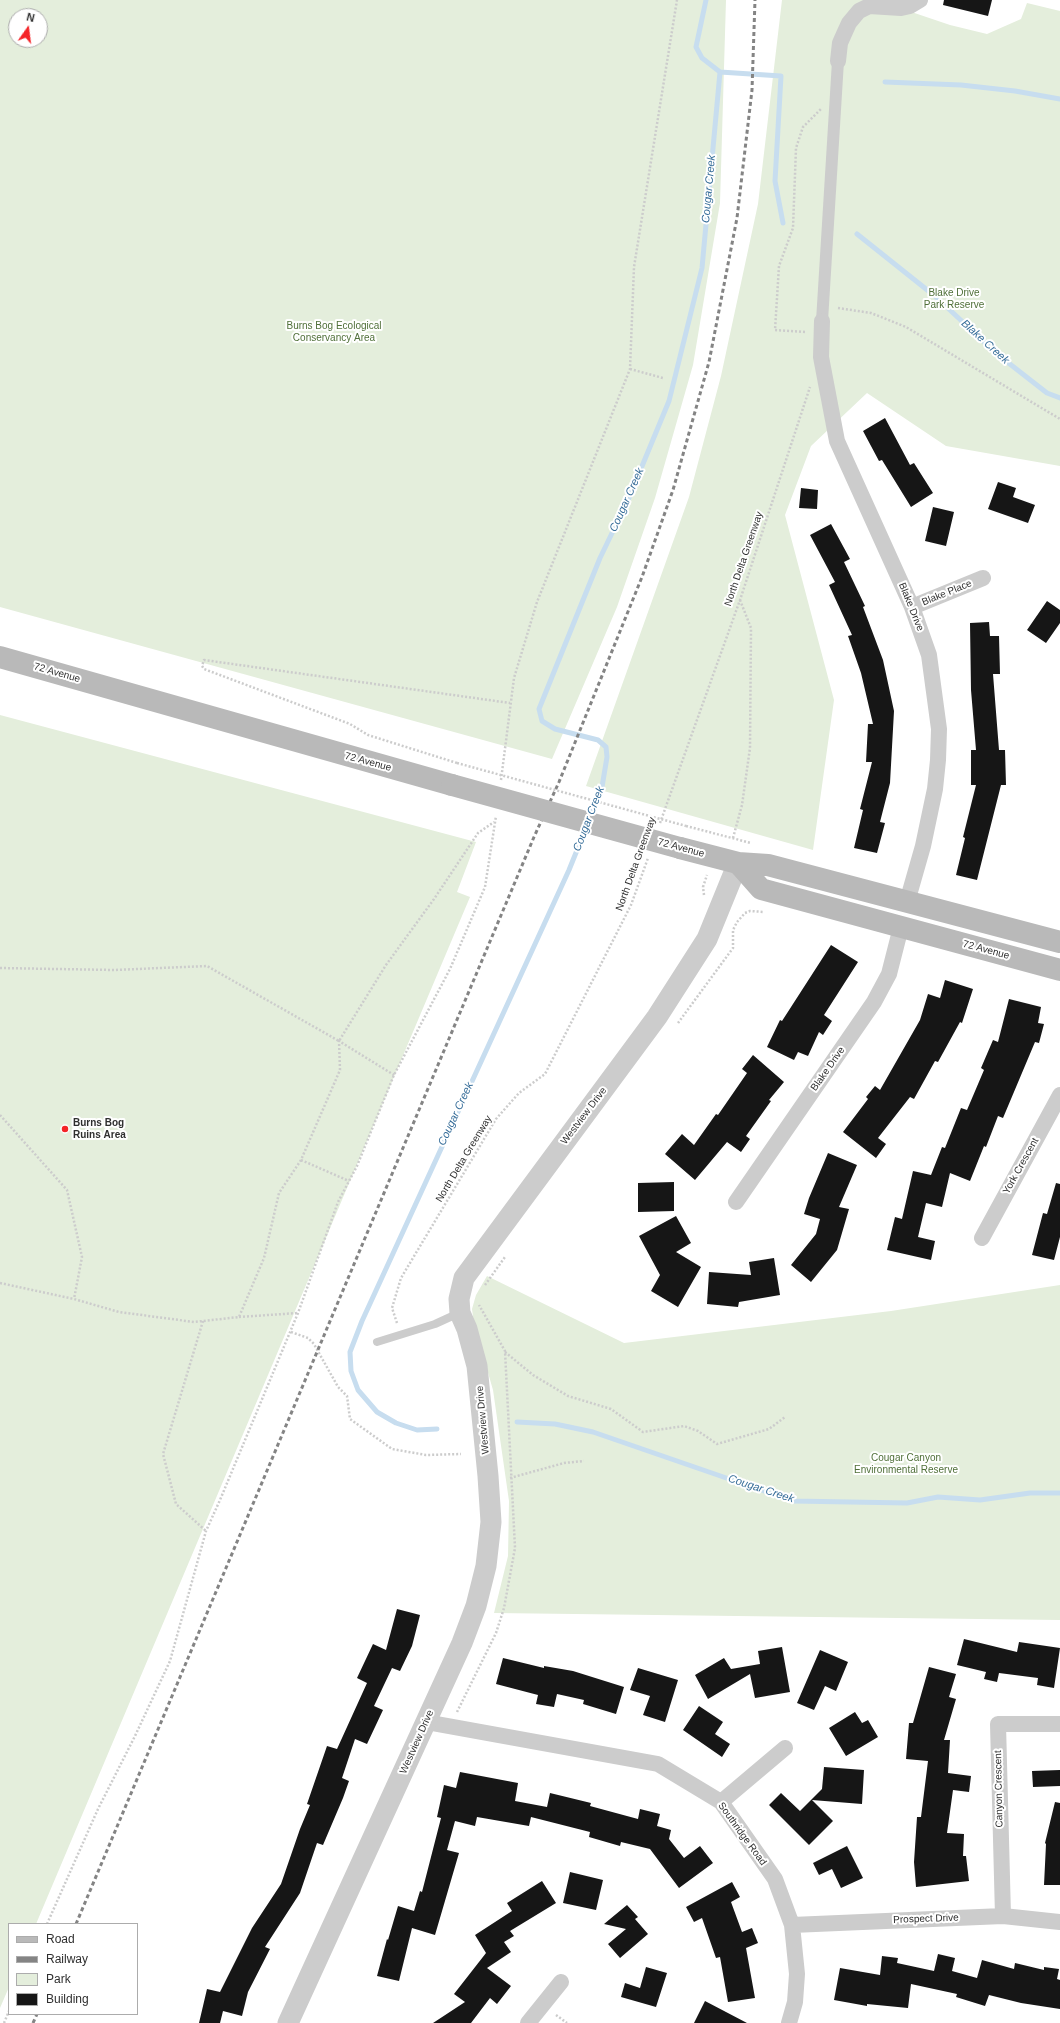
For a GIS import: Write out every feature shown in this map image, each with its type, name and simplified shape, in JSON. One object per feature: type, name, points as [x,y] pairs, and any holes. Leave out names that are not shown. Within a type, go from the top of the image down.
[{"type":"main road","name":"72 Avenue","points":[[0,657],[680,848],[738,863],[768,865],[1060,942]]},
{"type":"main road","name":"72 Avenue","points":[[738,863],[761,889],[1060,970]]},
{"type":"street","points":[[822,320],[840,43],[849,23],[859,10],[869,6],[902,8],[910,6],[920,0]]},
{"type":"street","name":"Blake Drive","points":[[822,320],[821,357],[837,441],[912,607],[929,655],[939,729],[938,760],[935,789],[923,846],[907,902]]},
{"type":"street","name":"Blake Place","points":[[912,607],[983,578]]},
{"type":"street","name":"Westview Drive","points":[[288,2023],[462,1643],[480,1593],[486,1566],[491,1522],[477,1366],[467,1329],[460,1313],[459,1299],[464,1278],[657,1017],[706,939],[738,863]]},
{"type":"street","name":"Blake Drive","points":[[736,1202],[874,1002],[889,974],[901,927]]},
{"type":"street","name":"York Crescent","points":[[982,1238],[1060,1095]]},
{"type":"street","name":"Southridge Road","points":[[426,1722],[658,1764],[721,1802],[775,1879],[792,1925],[797,1974],[795,2002],[789,2023]]},
{"type":"street","name":"Canyon Crescent","points":[[1003,1916],[998,1724],[1060,1724]]},
{"type":"street","points":[[721,1802],[785,1748]]},
{"type":"street","name":"Prospect Drive","points":[[792,1925],[1003,1916],[1060,1922]]},
{"type":"street","points":[[528,2023],[561,1982]]},
{"type":"lane","points":[[377,1342],[401,1333],[435,1324],[460,1313]]},
{"type":"path","points":[[501,784],[514,678],[537,602],[630,369],[634,267],[677,0]]},
{"type":"path","points":[[836,91],[832,101],[808,121],[798,140],[794,157],[793,228],[779,264],[775,330],[822,320],[871,313],[906,327],[1060,419]]},
{"type":"path","name":"North Delta Greenway","points":[[659,825],[740,600],[821,357]]},
{"type":"path","points":[[630,369],[663,378]]},
{"type":"path","points":[[733,838],[742,805],[750,748],[751,628],[740,600]]},
{"type":"path","points":[[510,703],[204,660],[202,666],[204,669],[350,724],[368,735],[457,763],[720,834]]},
{"type":"path","points":[[47,1923],[98,1809],[135,1736],[170,1661],[206,1531],[298,1313],[338,1202],[349,1181],[394,1075],[450,969],[484,887],[496,814]]},
{"type":"path","points":[[239,1317],[264,1258],[279,1193],[301,1160],[340,1070],[340,1041],[386,966],[434,899],[478,833],[495,822]]},
{"type":"path","name":"North Delta Greenway","points":[[401,1333],[392,1308],[401,1278],[496,1119],[519,1093],[545,1074],[631,905],[649,854]]},
{"type":"path","points":[[676,1026],[733,948],[733,930],[745,913],[755,910]]},
{"type":"path","points":[[0,968],[114,970],[207,966],[340,1041],[394,1075]]},
{"type":"path","points":[[0,1115],[67,1190],[82,1257],[74,1298]]},
{"type":"path","points":[[301,1160],[349,1181]]},
{"type":"path","points":[[484,1286],[510,1251]]},
{"type":"path","points":[[0,1283],[74,1298],[119,1312],[194,1322],[298,1313]]},
{"type":"path","points":[[476,1301],[505,1352],[533,1376],[568,1396],[611,1409],[643,1432],[684,1426],[698,1431],[717,1444],[769,1429],[784,1417]]},
{"type":"path","points":[[203,1321],[163,1454],[176,1504],[206,1531]]},
{"type":"path","points":[[290,1332],[308,1338],[314,1344],[338,1387],[346,1396],[350,1419],[392,1449],[426,1455],[461,1454]]},
{"type":"path","points":[[457,1712],[496,1633],[504,1608],[515,1548],[505,1352]]},
{"type":"path","points":[[488,1476],[511,1478],[564,1463],[584,1461]]},
{"type":"path","points":[[550,2011],[567,2023]]},
{"type":"path","points":[[4,2023],[8,2013]]},
{"type":"green space","name":"Burns Bog Ecological Conservancy Area","points":[[0,0],[726,0],[720,203],[693,365],[655,498],[617,607],[552,759],[0,607]]},
{"type":"green space","name":"Blake Drive Park Reserve","points":[[782,0],[876,0],[950,25],[987,34],[1021,19],[1027,3],[1060,11],[1060,466],[946,446],[867,393],[811,446],[785,515],[834,700],[813,850],[586,786],[689,497],[721,376],[758,204]]},
{"type":"green space","points":[[0,715],[476,842],[457,892],[470,897],[36,1923],[8,1923],[8,1989],[0,2008]]},
{"type":"green space","name":"Cougar Canyon Environmental Reserve","points":[[487,1276],[624,1343],[891,1311],[1060,1285],[1060,1620],[494,1613],[508,1556],[509,1501],[493,1390],[474,1324],[472,1309],[476,1295]]},
{"type":"building","points":[[944,0],[992,0],[988,16],[943,5]]},
{"type":"building","points":[[885,418],[910,465],[914,463],[933,493],[911,507],[882,460],[879,461],[863,431]]},
{"type":"building","points":[[998,482],[1016,488],[1013,497],[1035,505],[1028,523],[988,509]]},
{"type":"building","points":[[801,488],[818,490],[817,509],[799,508]]},
{"type":"building","points":[[933,507],[954,512],[946,546],[925,541]]},
{"type":"building","points":[[831,524],[850,559],[844,562],[865,606],[863,607],[883,660],[894,711],[890,783],[880,822],[885,823],[877,853],[854,848],[863,810],[860,809],[872,762],[866,762],[868,724],[873,724],[861,673],[848,636],[852,635],[829,585],[835,582],[810,535]]},
{"type":"building","points":[[1047,601],[1060,610],[1060,623],[1046,643],[1027,630]]},
{"type":"building","points":[[989,622],[990,636],[999,636],[1000,674],[993,674],[999,750],[1005,750],[1006,785],[1001,785],[977,880],[956,875],[965,838],[963,837],[976,785],[971,785],[971,750],[976,750],[971,690],[970,623]]},
{"type":"building","points":[[831,945],[858,962],[824,1015],[832,1021],[823,1035],[819,1032],[808,1056],[798,1052],[794,1060],[767,1047],[780,1020],[782,1021]]},
{"type":"building","points":[[945,980],[973,989],[962,1023],[960,1022],[938,1062],[935,1061],[914,1099],[910,1097],[878,1138],[886,1144],[876,1158],[843,1132],[868,1099],[866,1097],[875,1086],[880,1090],[920,1020],[928,994],[940,998]]},
{"type":"building","points":[[1009,999],[1041,1007],[1038,1023],[1044,1024],[1039,1043],[1035,1042],[1003,1118],[998,1116],[986,1147],[984,1146],[970,1181],[950,1173],[942,1207],[926,1203],[918,1237],[935,1241],[931,1260],[887,1250],[895,1217],[902,1219],[913,1171],[931,1175],[942,1147],[945,1148],[961,1108],[967,1110],[984,1070],[981,1068],[993,1040],[998,1042]]},
{"type":"building","points":[[753,1055],[784,1082],[769,1100],[771,1101],[746,1136],[750,1139],[741,1152],[727,1142],[695,1180],[665,1154],[682,1134],[694,1145],[716,1114],[718,1115],[747,1073],[742,1069]]},
{"type":"building","points":[[828,1153],[857,1165],[839,1207],[849,1209],[837,1250],[811,1282],[791,1265],[816,1234],[820,1219],[804,1214],[809,1198]]},
{"type":"building","points":[[674,1182],[674,1211],[638,1212],[638,1183]]},
{"type":"building","points":[[1056,1183],[1060,1184],[1060,1237],[1054,1260],[1032,1255],[1043,1213],[1047,1214]]},
{"type":"building","points":[[676,1216],[691,1243],[676,1252],[701,1267],[678,1307],[651,1291],[660,1275],[639,1236]]},
{"type":"building","points":[[774,1258],[780,1295],[739,1302],[738,1307],[707,1304],[709,1272],[751,1275],[749,1262]]},
{"type":"building","points":[[397,1609],[420,1615],[412,1646],[400,1671],[392,1668],[374,1706],[383,1710],[367,1744],[355,1739],[342,1778],[349,1781],[343,1798],[323,1845],[317,1843],[300,1893],[265,1947],[270,1949],[248,1992],[242,2016],[223,2011],[220,2023],[199,2023],[207,1989],[220,1992],[252,1928],[281,1884],[310,1805],[307,1804],[327,1746],[337,1749],[367,1683],[357,1678],[373,1644],[386,1650]]},
{"type":"building","points":[[964,1639],[1017,1652],[1019,1642],[1060,1648],[1054,1688],[1037,1685],[1038,1678],[999,1673],[997,1682],[984,1679],[986,1672],[957,1665]]},
{"type":"building","points":[[782,1647],[790,1692],[755,1698],[750,1674],[708,1699],[695,1675],[724,1658],[731,1669],[760,1664],[758,1651]]},
{"type":"building","points":[[820,1650],[848,1662],[836,1691],[825,1686],[814,1710],[797,1703]]},
{"type":"building","points":[[503,1658],[544,1668],[544,1666],[573,1671],[624,1687],[616,1714],[583,1704],[584,1700],[557,1694],[554,1707],[536,1704],[538,1695],[496,1684]]},
{"type":"building","points":[[929,1667],[956,1674],[949,1697],[956,1699],[944,1740],[950,1740],[948,1773],[971,1776],[969,1792],[953,1790],[947,1833],[964,1834],[963,1856],[966,1856],[969,1881],[916,1887],[914,1862],[917,1817],[921,1817],[928,1761],[906,1759],[909,1723],[913,1723]]},
{"type":"building","points":[[638,1668],[678,1680],[665,1722],[643,1715],[650,1696],[630,1690]]},
{"type":"building","points":[[699,1706],[723,1722],[715,1734],[730,1744],[722,1757],[683,1730]]},
{"type":"building","points":[[855,1712],[862,1723],[868,1720],[878,1737],[846,1756],[829,1728]]},
{"type":"building","points":[[824,1767],[864,1770],[862,1804],[812,1800],[833,1821],[809,1845],[769,1805],[781,1793],[800,1811],[822,1789]]},
{"type":"building","points":[[1060,1770],[1060,1786],[1033,1787],[1032,1771]]},
{"type":"building","points":[[460,1772],[518,1783],[515,1801],[547,1807],[550,1793],[591,1803],[590,1806],[638,1819],[640,1809],[660,1814],[657,1826],[671,1830],[669,1839],[684,1858],[700,1846],[713,1863],[679,1888],[650,1849],[621,1842],[620,1846],[589,1837],[590,1832],[531,1817],[529,1826],[477,1817],[475,1826],[455,1821],[447,1850],[459,1853],[435,1935],[412,1928],[399,1981],[377,1976],[398,1906],[414,1911],[420,1891],[422,1892],[441,1818],[437,1817],[444,1785],[456,1788]]},
{"type":"building","points":[[1055,1802],[1060,1803],[1060,1885],[1044,1885],[1045,1843]]},
{"type":"building","points":[[847,1846],[863,1878],[841,1888],[832,1869],[819,1875],[813,1863]]},
{"type":"building","points":[[570,1872],[603,1880],[596,1910],[563,1903]]},
{"type":"building","points":[[542,1881],[556,1903],[510,1931],[514,1936],[504,1942],[511,1952],[487,1968],[511,1986],[497,2004],[490,1998],[471,2023],[433,2023],[465,2002],[454,1994],[486,1953],[475,1935],[512,1911],[507,1903]]},
{"type":"building","points":[[732,1882],[740,1897],[731,1902],[742,1932],[752,1928],[758,1943],[746,1948],[755,1998],[728,2002],[720,1957],[716,1958],[702,1918],[694,1922],[686,1907]]},
{"type":"building","points":[[627,1905],[638,1917],[635,1919],[648,1934],[620,1958],[608,1944],[626,1929],[604,1924]]},
{"type":"building","points":[[938,1954],[955,1958],[952,1971],[977,1978],[982,1960],[1014,1969],[1015,1963],[1044,1970],[1044,1967],[1059,1969],[1057,1979],[1060,1980],[1060,2009],[1021,2003],[989,1995],[985,2006],[956,1997],[957,1994],[911,1984],[908,2008],[867,2004],[867,2006],[834,2000],[840,1968],[880,1975],[882,1956],[898,1958],[897,1963],[934,1971]]},
{"type":"building","points":[[646,1967],[667,1973],[656,2007],[621,1997],[625,1983],[640,1988]]},
{"type":"building","points":[[705,2001],[747,2023],[694,2023]]},
{"type":"waterway","name":"Cougar Creek","points":[[589,819],[602,787],[607,757],[606,747],[598,740],[555,729],[542,721],[539,709],[600,558],[628,500],[669,401],[702,268],[720,72],[702,58],[696,47],[706,0]]},
{"type":"waterway","name":"Blake Creek","points":[[720,72],[781,76],[775,181],[783,223]]},
{"type":"waterway","points":[[885,82],[961,85],[1015,91],[1060,99]]},
{"type":"waterway","name":"Blake Creek","points":[[857,234],[936,297],[997,354],[1047,393],[1060,398]]},
{"type":"waterway","name":"Cougar Creek","points":[[437,1429],[417,1430],[396,1423],[377,1412],[358,1390],[351,1371],[350,1352],[362,1321],[569,870],[586,828]]},
{"type":"waterway","name":"Cougar Creek","points":[[517,1422],[555,1424],[593,1432],[793,1501],[907,1503],[938,1497],[980,1500],[1030,1493],[1060,1493]]},
{"type":"railway","points":[[76,1923],[534,837],[559,782],[642,577],[673,490],[709,362],[737,218],[752,90],[755,0]]},
{"type":"railway","points":[[33,2023],[37,2015]]},
{"type":"place","name":"Burns Bog Ruins Area","points":[[65,1129]]}]
